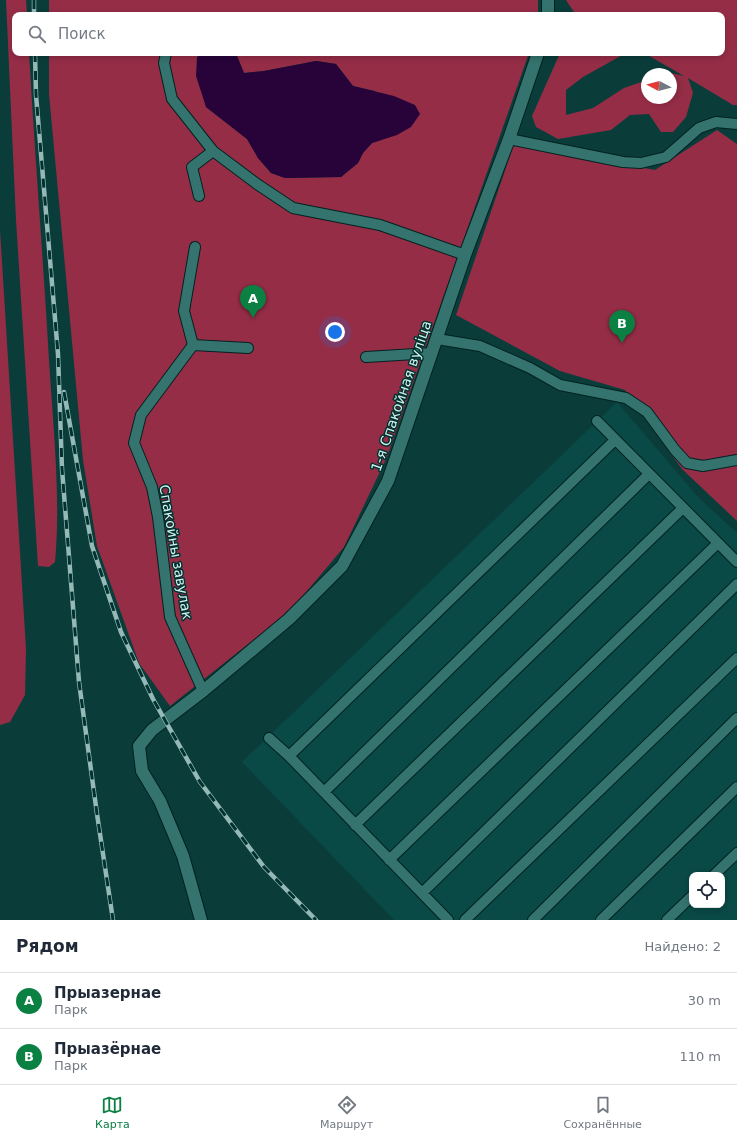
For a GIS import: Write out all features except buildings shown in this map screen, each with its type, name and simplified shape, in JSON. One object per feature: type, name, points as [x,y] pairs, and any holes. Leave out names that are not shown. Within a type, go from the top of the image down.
[{"type":"street","points":[[548,0],[548,12]]},
{"type":"street","name":"1-я Спакойная вуліца","points":[[202,920],[183,856],[160,801],[142,771],[139,746],[152,730],[289,619],[342,566],[388,481],[465,255],[509,139],[537,56]]},
{"type":"lane","points":[[165,56],[164,63],[172,99],[213,151],[257,184],[293,208],[380,225],[465,255]]},
{"type":"lane","points":[[509,139],[623,162],[641,163],[666,157],[699,128],[716,122],[737,124]]},
{"type":"lane","points":[[199,196],[192,167],[213,151]]},
{"type":"lane","points":[[195,247],[184,310],[194,345],[248,348]]},
{"type":"lane","points":[[437,339],[480,346],[530,368],[560,385],[626,398],[647,412],[675,450],[687,463],[703,466],[737,460]]},
{"type":"lane","name":"Спакойны завулак","points":[[194,345],[141,415],[134,443],[152,487],[158,517],[170,617],[203,690]]},
{"type":"lane","points":[[366,356],[432,353]]},
{"type":"lane","points":[[597,421],[737,562]]},
{"type":"lane","points":[[289,756],[615,440]]},
{"type":"lane","points":[[324,792],[649,474]]},
{"type":"lane","points":[[355,824],[683,508]]},
{"type":"lane","points":[[390,860],[718,543]]},
{"type":"lane","points":[[422,893],[737,584]]},
{"type":"lane","points":[[465,920],[737,658]]},
{"type":"lane","points":[[533,920],[737,718]]},
{"type":"lane","points":[[269,738],[289,756],[448,920]]},
{"type":"lane","points":[[601,920],[737,787]]},
{"type":"lane","points":[[717,872],[737,853]]},
{"type":"lane","points":[[667,920],[689,899]]},
{"type":"shaded area","points":[[6,0],[26,0],[27,12],[12,12],[12,56],[29,56],[57,487],[57,538],[55,562],[49,567],[38,566],[16,220]]},
{"type":"shaded area","points":[[49,0],[538,0],[538,12],[49,12]]},
{"type":"shaded area","points":[[566,0],[737,0],[737,105],[733,105],[688,78],[693,93],[686,117],[673,132],[661,132],[649,114],[630,115],[611,130],[558,139],[536,127],[532,116],[559,56],[621,56],[583,77],[566,90],[566,115],[593,108],[624,88],[641,82],[641,104],[677,104],[677,74],[684,76],[677,72],[677,68],[670,68],[649,56],[725,56],[725,12],[574,12]]},
{"type":"shaded area","points":[[49,56],[199,56],[197,57],[206,107],[247,139],[258,158],[271,173],[285,178],[341,177],[358,163],[363,153],[372,143],[381,140],[375,91],[353,86],[336,64],[316,61],[264,71],[244,73],[237,56],[528,56],[387,457],[344,547],[291,610],[170,706],[139,663],[97,546],[83,460],[49,94]]},
{"type":"shaded area","points":[[237,56],[244,73],[264,71],[316,61],[336,64],[353,86],[394,96],[415,105],[420,114],[411,127],[397,135],[372,143],[363,153],[358,163],[341,177],[285,178],[271,173],[258,158],[247,139],[206,107],[196,76],[197,57]]},
{"type":"shaded area","points":[[717,130],[737,144],[737,521],[682,469],[625,390],[560,371],[456,315],[514,144],[655,170]]},
{"type":"shaded area","points":[[0,230],[26,649],[25,695],[10,722],[0,725]]},
{"type":"shaded area","points":[[617,402],[699,498],[737,533],[737,920],[394,920],[242,762]]},
{"type":"railway","points":[[34,0],[34,12]]},
{"type":"railway","points":[[35,56],[36,95],[58,354],[62,469],[79,682],[113,920]]},
{"type":"railway","points":[[64,392],[92,546],[121,632],[153,699],[200,782],[264,867],[316,920]]},
{"type":"place","name":"Прыазернае","points":[[253,318]]},
{"type":"place","name":"Прыазёрнае","points":[[622,343]]}]
